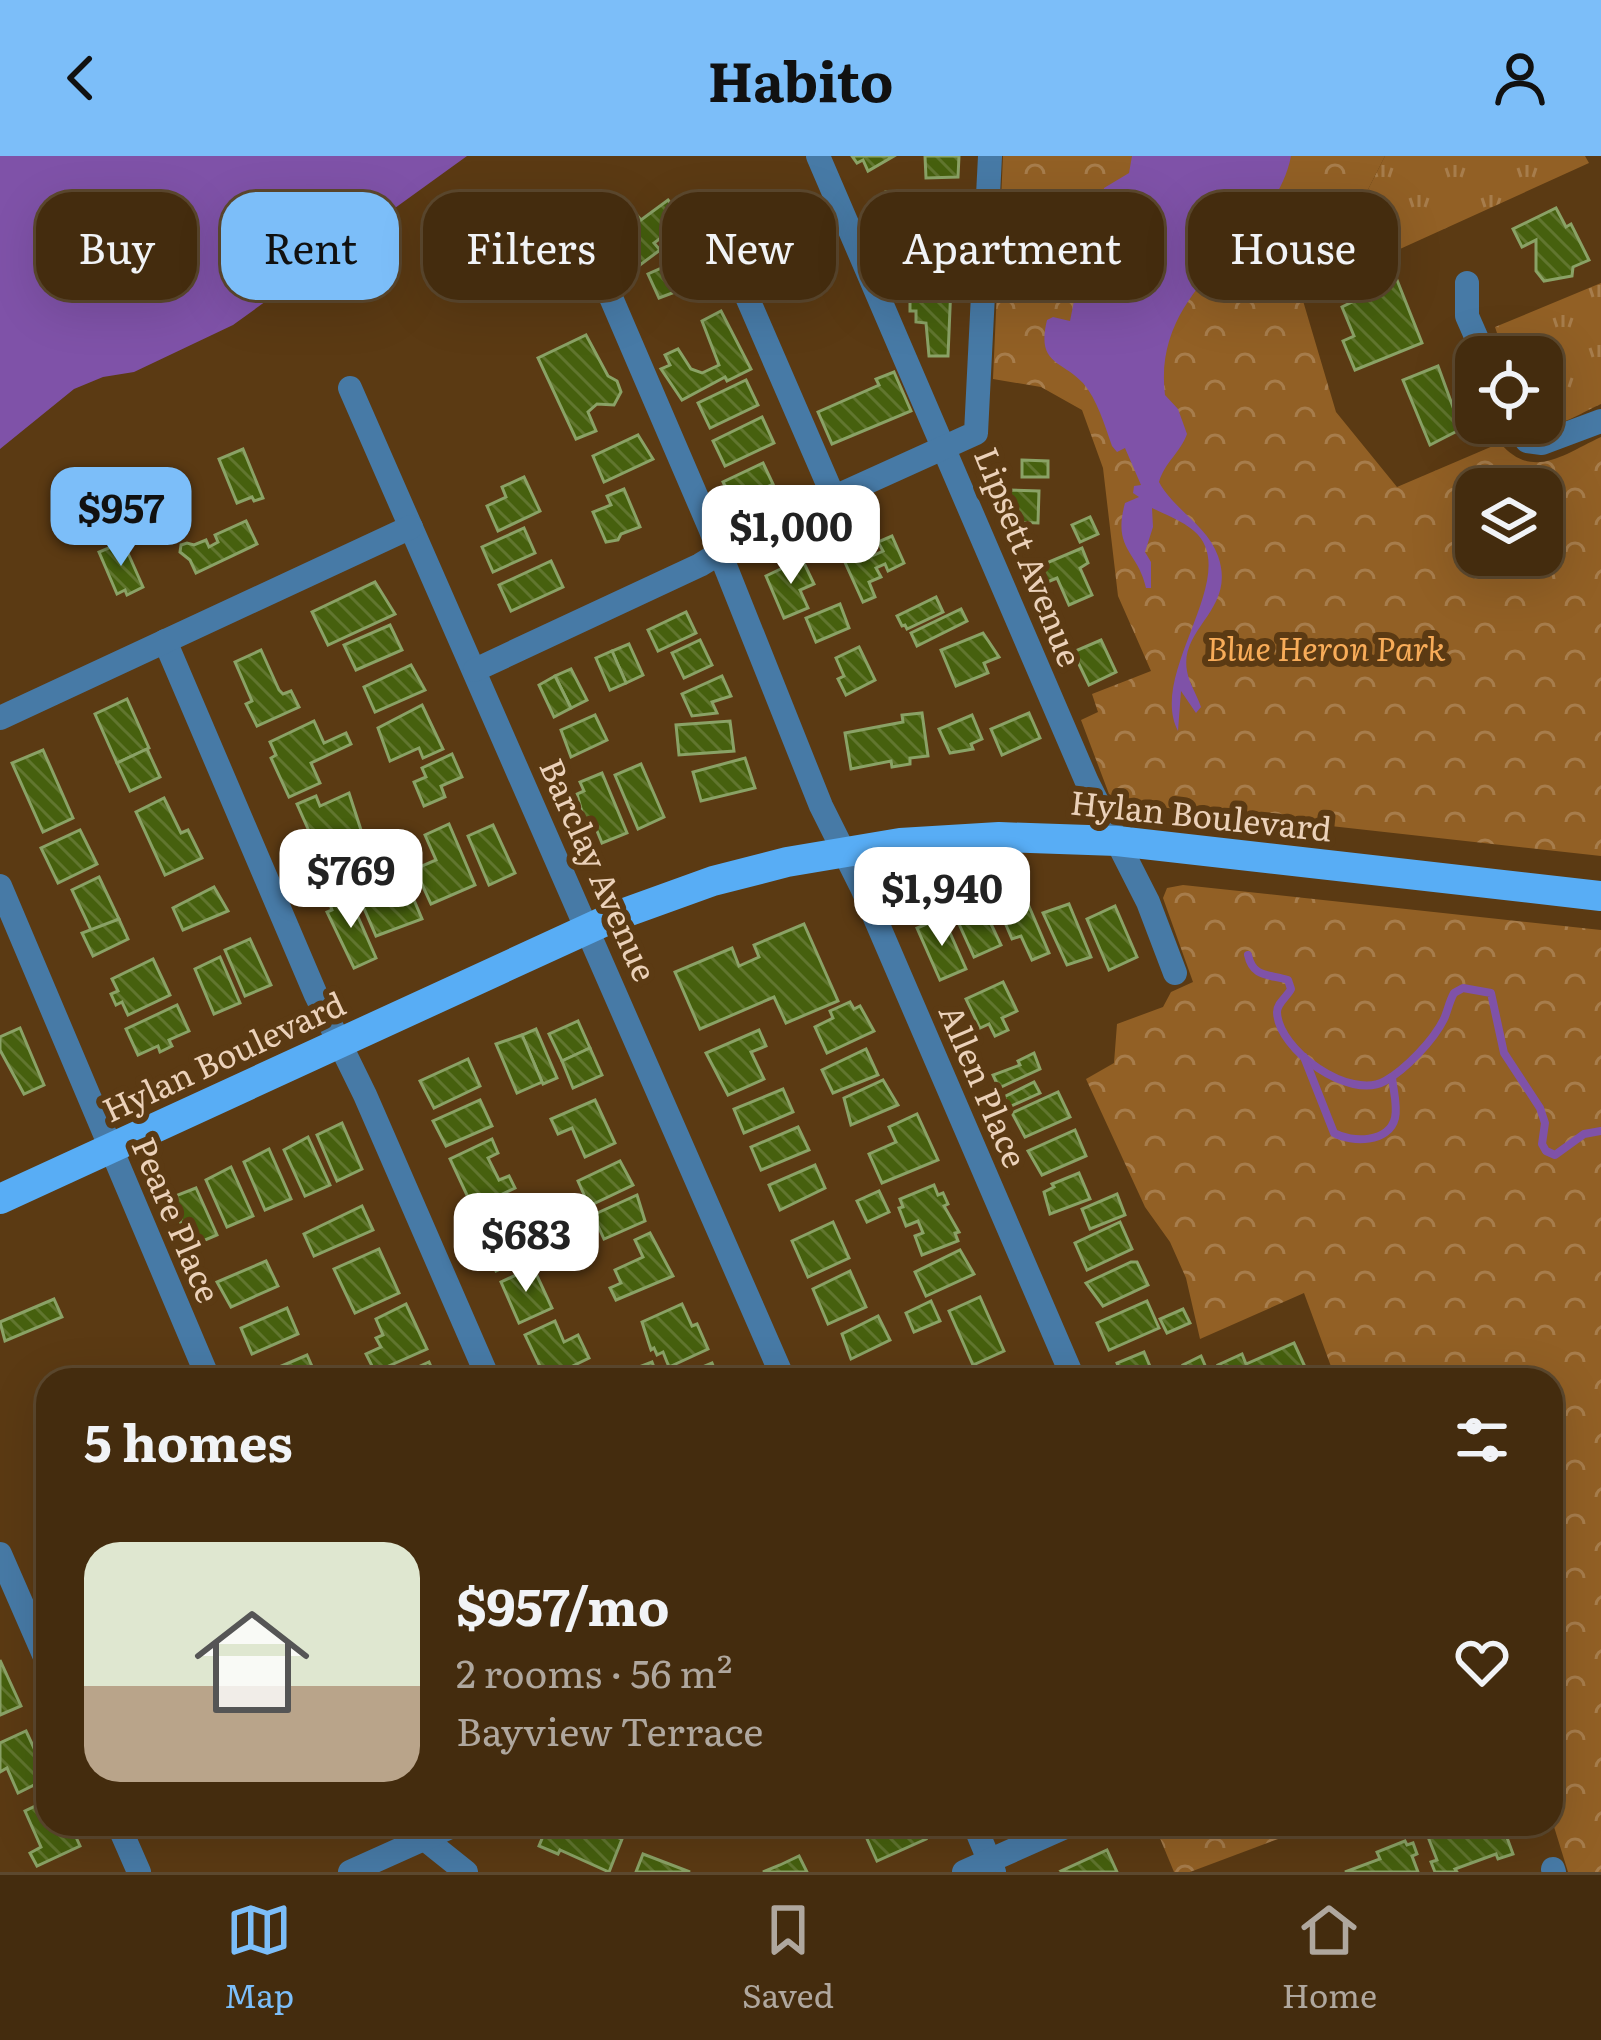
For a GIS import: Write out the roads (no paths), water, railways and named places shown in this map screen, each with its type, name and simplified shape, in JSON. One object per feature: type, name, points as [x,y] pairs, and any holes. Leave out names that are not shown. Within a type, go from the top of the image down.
[{"type":"main road","name":"Hylan Boulevard","points":[[0,1199],[588,928],[737,874],[843,852],[971,838],[1117,842],[1601,896]]},
{"type":"street","points":[[475,670],[945,449],[818,156]]},
{"type":"street","name":"Lipsett Avenue","points":[[990,156],[979,424],[971,438],[945,449],[1087,782],[1148,902],[1175,974]]},
{"type":"street","points":[[1467,283],[1467,316],[1476,336]]},
{"type":"street","name":"Allen Place","points":[[612,300],[843,852],[1069,1368]]},
{"type":"street","points":[[749,300],[834,498]]},
{"type":"street","name":"Barclay Avenue","points":[[350,388],[779,1368]]},
{"type":"street","points":[[1563,435],[1601,421]]},
{"type":"street","points":[[0,718],[411,527]]},
{"type":"street","points":[[165,641],[484,1368]]},
{"type":"street","name":"Peare Place","points":[[0,886],[203,1368]]},
{"type":"street","points":[[0,1554],[36,1636]]},
{"type":"street","points":[[124,1836],[140,1872]]},
{"type":"street","points":[[350,1872],[407,1836]]},
{"type":"street","points":[[421,1836],[466,1872]]},
{"type":"street","points":[[979,1836],[992,1866]]},
{"type":"street","points":[[964,1872],[992,1866],[1049,1836]]},
{"type":"waterway","points":[[1248,955],[1258,971],[1288,980],[1291,989],[1277,1012],[1289,1042],[1318,1068],[1354,1084],[1385,1081],[1410,1062],[1439,1027],[1454,993],[1463,988],[1491,993],[1504,1053],[1540,1108],[1546,1151],[1555,1155],[1584,1134],[1601,1131]]},
{"type":"waterway","points":[[1304,1057],[1334,1133],[1350,1138],[1369,1139],[1391,1126],[1396,1108],[1392,1077]]},
{"type":"park label","name":"Blue Heron Park","points":[[1326,649]]}]
